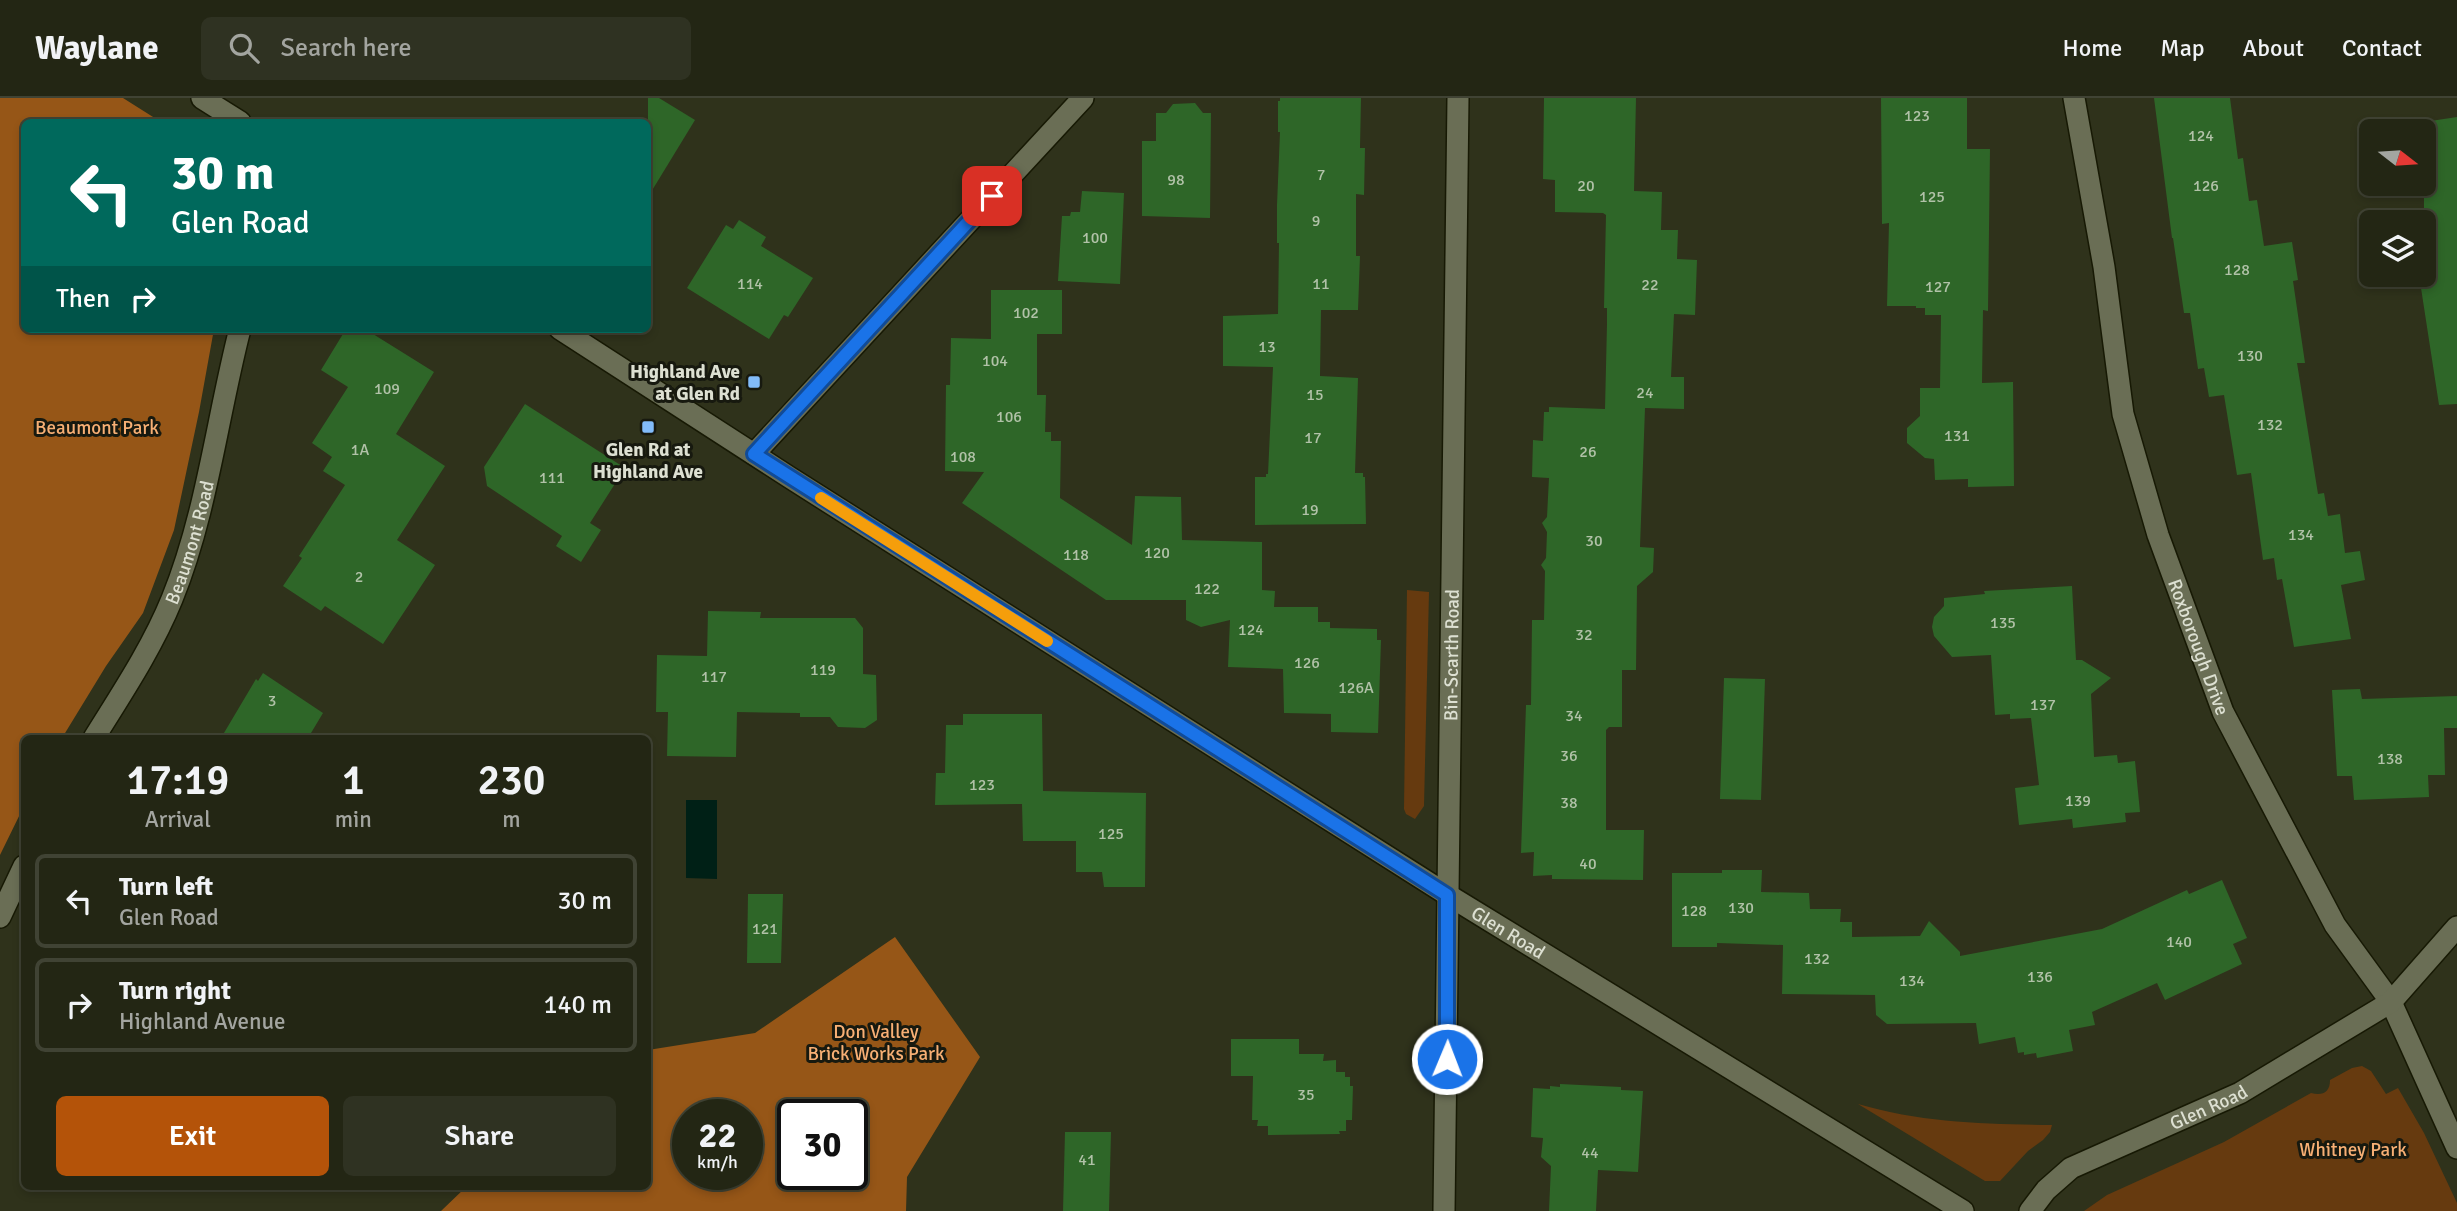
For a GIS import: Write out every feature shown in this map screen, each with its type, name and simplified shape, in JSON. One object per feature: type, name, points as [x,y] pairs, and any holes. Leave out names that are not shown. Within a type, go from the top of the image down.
[{"type":"street","points":[[202,98],[235,119]]},
{"type":"street","points":[[754,454],[1083,98]]},
{"type":"street","name":"Bin-Scarth Road","points":[[1444,1211],[1458,98]]},
{"type":"street","name":"Roxborough Drive","points":[[2074,98],[2104,267],[2123,414],[2158,535],[2223,712],[2335,925],[2391,1002],[2457,1148]]},
{"type":"street","name":"Beaumont Road","points":[[96,735],[149,648],[172,599],[194,537],[239,333]]},
{"type":"street","name":"Glen Road","points":[[566,333],[1447,895],[1964,1211]]},
{"type":"street","points":[[0,918],[21,872]]},
{"type":"street","name":"Glen Road","points":[[2030,1211],[2046,1190],[2071,1168],[2240,1093],[2391,1002],[2457,927]]},
{"type":"green space","name":"Beaumont Park","points":[[0,98],[123,98],[156,119],[21,119],[21,333],[213,333],[174,530],[143,613],[106,666],[64,735],[21,735],[21,812],[0,855]]},
{"type":"green space","points":[[1407,590],[1429,592],[1424,806],[1415,819],[1406,814],[1404,809]]},
{"type":"green space","name":"Don Valley Brick Works Park","points":[[895,937],[980,1057],[907,1177],[906,1211],[441,1211],[463,1190],[651,1190],[651,1050],[755,1033]]},
{"type":"green space","name":"Whitney Park","points":[[2362,1066],[2371,1071],[2386,1094],[2398,1088],[2424,1133],[2457,1203],[2457,1211],[2084,1211],[2107,1195],[2224,1142],[2311,1093],[2325,1093],[2330,1080],[2352,1068]]},
{"type":"green space","points":[[1858,1104],[1930,1119],[2052,1125],[2043,1140],[2028,1151],[2000,1181],[1985,1181]]},
{"type":"shaded area","points":[[686,800],[717,800],[717,879],[686,878]]},
{"type":"building","points":[[648,98],[659,98],[695,120],[651,192],[651,119],[648,119]]},
{"type":"building","points":[[1280,98],[1361,98],[1360,148],[1365,148],[1364,195],[1356,194],[1356,256],[1360,256],[1358,310],[1321,310],[1320,376],[1358,378],[1355,473],[1363,473],[1365,477],[1366,524],[1255,525],[1255,477],[1266,477],[1268,474],[1273,367],[1223,366],[1223,316],[1278,314]]},
{"type":"building","points":[[1544,98],[1636,98],[1634,191],[1662,192],[1661,230],[1678,230],[1677,259],[1697,260],[1695,315],[1674,314],[1671,377],[1684,377],[1684,409],[1645,408],[1640,547],[1654,548],[1653,572],[1637,586],[1636,670],[1622,670],[1622,727],[1609,727],[1606,730],[1606,830],[1644,830],[1643,880],[1552,879],[1552,875],[1533,876],[1534,852],[1521,853],[1526,705],[1531,705],[1532,620],[1544,620],[1545,571],[1541,565],[1546,558],[1547,532],[1542,523],[1547,517],[1549,478],[1532,477],[1533,440],[1543,441],[1544,412],[1549,412],[1549,407],[1605,409],[1606,215],[1555,212],[1555,180],[1543,179]]},
{"type":"building","points":[[1881,98],[1967,98],[1967,149],[1990,149],[1988,311],[1983,310],[1982,383],[2013,382],[2014,486],[1968,487],[1968,479],[1935,480],[1934,459],[1925,458],[1907,443],[1907,428],[1920,416],[1920,388],[1940,388],[1941,315],[1925,315],[1925,308],[1916,306],[1887,306],[1889,223],[1882,224]]},
{"type":"building","points":[[2154,98],[2230,98],[2238,159],[2243,158],[2249,201],[2257,200],[2264,246],[2292,242],[2298,280],[2293,281],[2305,363],[2297,363],[2318,494],[2324,493],[2328,516],[2340,514],[2345,553],[2360,551],[2365,580],[2341,585],[2351,639],[2294,647],[2282,579],[2277,580],[2274,558],[2263,560],[2251,473],[2237,475],[2224,395],[2209,397],[2204,368],[2198,369],[2190,313],[2184,313]]},
{"type":"building","points":[[1195,103],[1203,113],[1211,113],[1210,218],[1142,216],[1142,141],[1156,141],[1156,113],[1166,113],[1173,104]]},
{"type":"building","points":[[2457,117],[2457,404],[2439,405],[2421,287],[2436,287],[2436,210],[2424,210],[2424,196],[2436,196],[2436,120]]},
{"type":"building","points":[[1082,191],[1124,193],[1120,284],[1058,281],[1062,216],[1080,212]]},
{"type":"building","points":[[739,220],[766,237],[761,246],[813,278],[788,317],[784,315],[769,339],[687,288],[726,225],[733,229]]},
{"type":"building","points":[[991,290],[1062,290],[1062,334],[1037,334],[1037,395],[1046,395],[1045,432],[1051,432],[1051,441],[1061,441],[1060,498],[1132,545],[1135,496],[1181,497],[1182,540],[1262,542],[1262,590],[1275,591],[1274,607],[1318,607],[1318,622],[1330,622],[1330,628],[1377,629],[1377,640],[1381,640],[1378,733],[1331,732],[1331,714],[1284,713],[1283,669],[1228,667],[1230,620],[1201,627],[1186,620],[1186,600],[1106,600],[962,503],[984,472],[945,471],[946,385],[950,385],[951,338],[991,339]]},
{"type":"building","points":[[344,333],[371,333],[434,372],[396,434],[445,466],[397,540],[435,565],[383,644],[325,606],[321,611],[283,586],[345,485],[323,471],[332,457],[312,443],[348,387],[321,370]]},
{"type":"building","points":[[525,404],[625,468],[590,523],[601,530],[581,562],[556,546],[562,536],[487,486],[484,467]]},
{"type":"building","points":[[2072,586],[2076,660],[2082,660],[2111,678],[2091,694],[2094,757],[2117,755],[2118,763],[2135,761],[2140,812],[2125,813],[2126,822],[2073,828],[2072,819],[2019,825],[2015,788],[2039,785],[2031,718],[2010,719],[2010,714],[1995,715],[1991,655],[1952,657],[1934,636],[1934,617],[1944,606],[1944,598],[1985,594],[1984,591]]},
{"type":"building","points":[[708,611],[761,612],[760,618],[855,618],[863,628],[863,674],[876,675],[877,720],[865,728],[838,727],[830,717],[800,717],[800,713],[737,712],[736,757],[667,756],[668,712],[656,712],[657,655],[707,656]]},
{"type":"building","points":[[263,673],[323,713],[310,735],[223,735],[256,679],[258,681]]},
{"type":"building","points":[[1724,678],[1765,679],[1761,800],[1720,799]]},
{"type":"building","points":[[2360,689],[2362,699],[2457,696],[2457,728],[2444,728],[2445,775],[2428,775],[2429,797],[2354,800],[2352,776],[2337,776],[2332,690]]},
{"type":"building","points":[[963,714],[1042,714],[1043,791],[1146,793],[1145,887],[1104,887],[1102,872],[1076,872],[1076,841],[1023,841],[1022,804],[935,805],[936,773],[945,773],[946,725],[963,725]]},
{"type":"building","points":[[1722,870],[1762,870],[1761,892],[1809,893],[1810,909],[1841,909],[1840,922],[1852,922],[1852,937],[1920,936],[1929,921],[1960,952],[1960,956],[2102,929],[2187,890],[2189,894],[2222,880],[2247,938],[2233,944],[2242,964],[2165,1000],[2157,983],[2092,1012],[2095,1025],[2069,1030],[2073,1051],[2037,1058],[2036,1053],[2018,1053],[2015,1037],[1979,1044],[1976,1023],[1887,1024],[1876,1015],[1875,995],[1782,994],[1783,945],[1717,943],[1717,947],[1672,947],[1672,873],[1722,873]]},
{"type":"building","points":[[748,894],[783,894],[781,963],[747,963]]},
{"type":"building","points":[[1231,1039],[1299,1039],[1299,1054],[1324,1054],[1323,1061],[1336,1060],[1336,1072],[1345,1072],[1345,1077],[1350,1077],[1350,1086],[1353,1086],[1352,1120],[1346,1120],[1346,1131],[1339,1131],[1340,1134],[1268,1135],[1268,1126],[1257,1126],[1258,1120],[1252,1120],[1253,1076],[1231,1076]]},
{"type":"building","points":[[1560,1084],[1621,1087],[1621,1090],[1643,1091],[1638,1172],[1598,1170],[1596,1211],[1549,1211],[1551,1166],[1541,1157],[1543,1138],[1531,1137],[1533,1088],[1550,1089],[1550,1086],[1560,1087]]},
{"type":"building","points":[[1065,1132],[1111,1132],[1109,1211],[1063,1211]]},
{"type":"slow traffic","points":[[821,498],[1047,641]]},
{"type":"place","name":"Highland Ave at Glen Rd","points":[[754,382]]},
{"type":"place","name":"Glen Rd at Highland Ave","points":[[648,427]]},
{"type":"route","points":[[992,196],[754,454],[1447,895],[1447,1059]]}]
